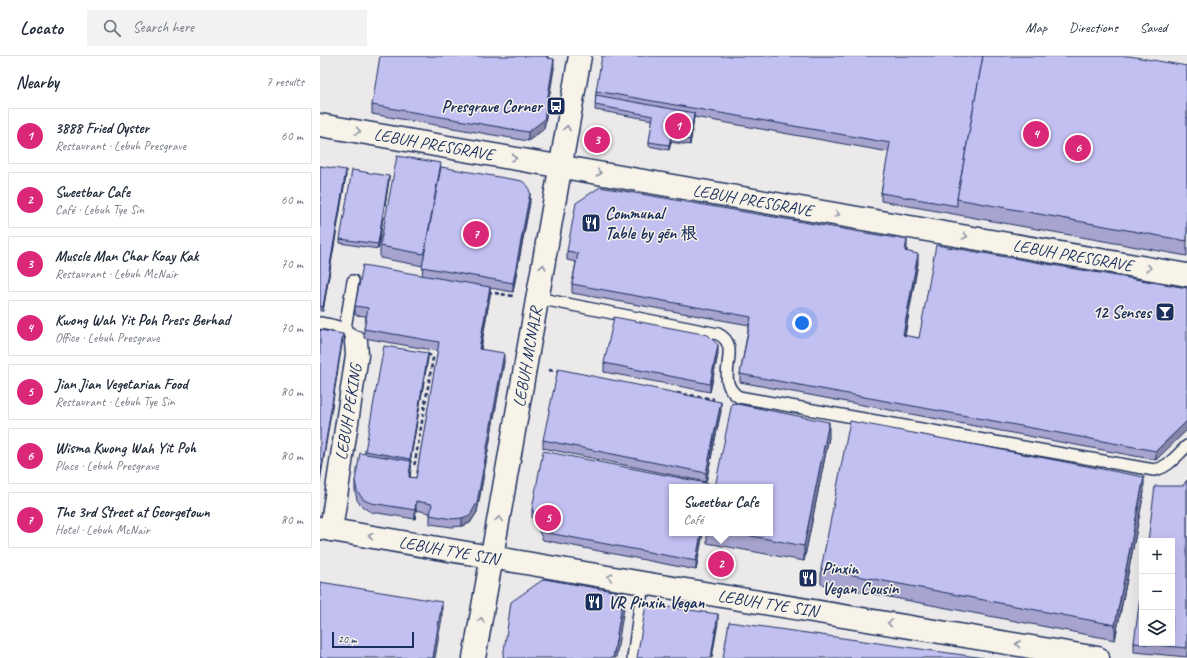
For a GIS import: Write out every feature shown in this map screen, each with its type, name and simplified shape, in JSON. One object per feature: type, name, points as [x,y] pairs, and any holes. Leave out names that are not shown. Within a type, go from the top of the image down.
[{"type":"street","name":"LEBUH MCNAIR","points":[[474,658],[580,56]]},
{"type":"street","name":"LEBUH PRESGRAVE","points":[[320,125],[1187,275]]},
{"type":"street","name":"LEBUH PEKING","points":[[325,529],[357,355],[350,335]]},
{"type":"street","name":"LEBUH TYE SIN","points":[[325,529],[1098,658]]},
{"type":"lane","points":[[320,323],[350,335],[353,281]]},
{"type":"lane","points":[[537,299],[718,334],[724,337],[728,342],[729,350],[727,381],[732,393],[739,396],[1154,470],[1162,469],[1187,446]]},
{"type":"lane","points":[[633,658],[643,583]]},
{"type":"path","points":[[483,291],[537,299]]},
{"type":"path","points":[[402,465],[414,466],[434,358],[423,353]]},
{"type":"path","points":[[525,365],[564,372]]},
{"type":"path","points":[[673,392],[711,399],[732,393]]},
{"type":"building","points":[[380,56],[547,56],[547,58],[554,59],[544,120],[528,132],[372,105]]},
{"type":"building","points":[[602,56],[983,56],[957,206],[881,193],[890,143],[596,91]]},
{"type":"building","points":[[983,56],[1129,56],[1187,66],[1187,241],[957,199]]},
{"type":"building","points":[[596,95],[694,113],[690,140],[671,137],[669,145],[649,142],[653,116],[595,105]]},
{"type":"building","points":[[397,156],[441,163],[424,254],[380,246]]},
{"type":"building","points":[[320,166],[346,170],[323,307],[320,306]]},
{"type":"building","points":[[441,167],[522,181],[528,186],[530,193],[513,283],[422,267]]},
{"type":"building","points":[[352,170],[389,176],[378,244],[340,239]]},
{"type":"building","points":[[600,187],[907,240],[905,251],[918,254],[903,335],[919,338],[936,245],[1187,288],[1187,421],[1156,451],[740,374],[751,317],[572,284],[578,253],[567,251],[576,203]]},
{"type":"building","points":[[363,265],[490,287],[479,349],[504,353],[477,503],[470,515],[452,519],[430,515],[432,504],[416,501],[415,510],[371,503],[364,500],[357,491],[355,481],[360,453],[411,461],[409,477],[416,478],[439,342],[364,329],[368,308],[355,306]]},
{"type":"building","points":[[614,317],[708,335],[718,345],[710,384],[604,363]]},
{"type":"building","points":[[320,330],[343,334],[320,478]]},
{"type":"building","points":[[384,346],[428,353],[410,459],[365,451]]},
{"type":"building","points":[[558,369],[721,402],[706,473],[543,440]]},
{"type":"building","points":[[732,403],[829,422],[804,546],[752,536],[773,536],[773,484],[716,484]]},
{"type":"building","points":[[850,421],[1144,477],[1115,625],[821,569]]},
{"type":"building","points":[[543,451],[711,484],[669,484],[669,536],[700,536],[696,561],[543,532],[532,509]]},
{"type":"building","points":[[1187,480],[1187,648],[1166,646],[1175,646],[1175,538],[1148,538],[1155,486],[1183,486]]},
{"type":"building","points":[[544,579],[624,593],[613,658],[503,658],[511,602]]},
{"type":"building","points":[[320,582],[442,602],[433,658],[320,658]]},
{"type":"building","points":[[646,604],[718,614],[711,658],[637,658]]},
{"type":"building","points":[[1139,605],[1139,643],[1134,643]]},
{"type":"building","points":[[729,622],[984,658],[723,658]]},
{"type":"place","name":"Presgrave Corner","points":[[556,106]]},
{"type":"place","name":"3888 Fried Oyster","points":[[678,126]]},
{"type":"place","name":"Kwong Wah Yit Poh Press Berhad","points":[[1036,134]]},
{"type":"place","name":"Muscle Man Char Koay Kak","points":[[597,140]]},
{"type":"place","name":"Wisma Kwong Wah Yit Poh","points":[[1078,148]]},
{"type":"place","name":"Communal Table by gēn 根","points":[[591,223]]},
{"type":"place","name":"The 3rd Street at Georgetown","points":[[476,234]]},
{"type":"place","name":"12 Senses","points":[[1165,312]]},
{"type":"place","name":"Jian Jian Vegetarian Food","points":[[548,518]]},
{"type":"place","name":"Sweetbar Cafe","points":[[721,564]]},
{"type":"place","name":"Pinxin Vegan Cousin","points":[[808,578]]},
{"type":"place","name":"VR Pinxin Vegan","points":[[594,602]]}]
